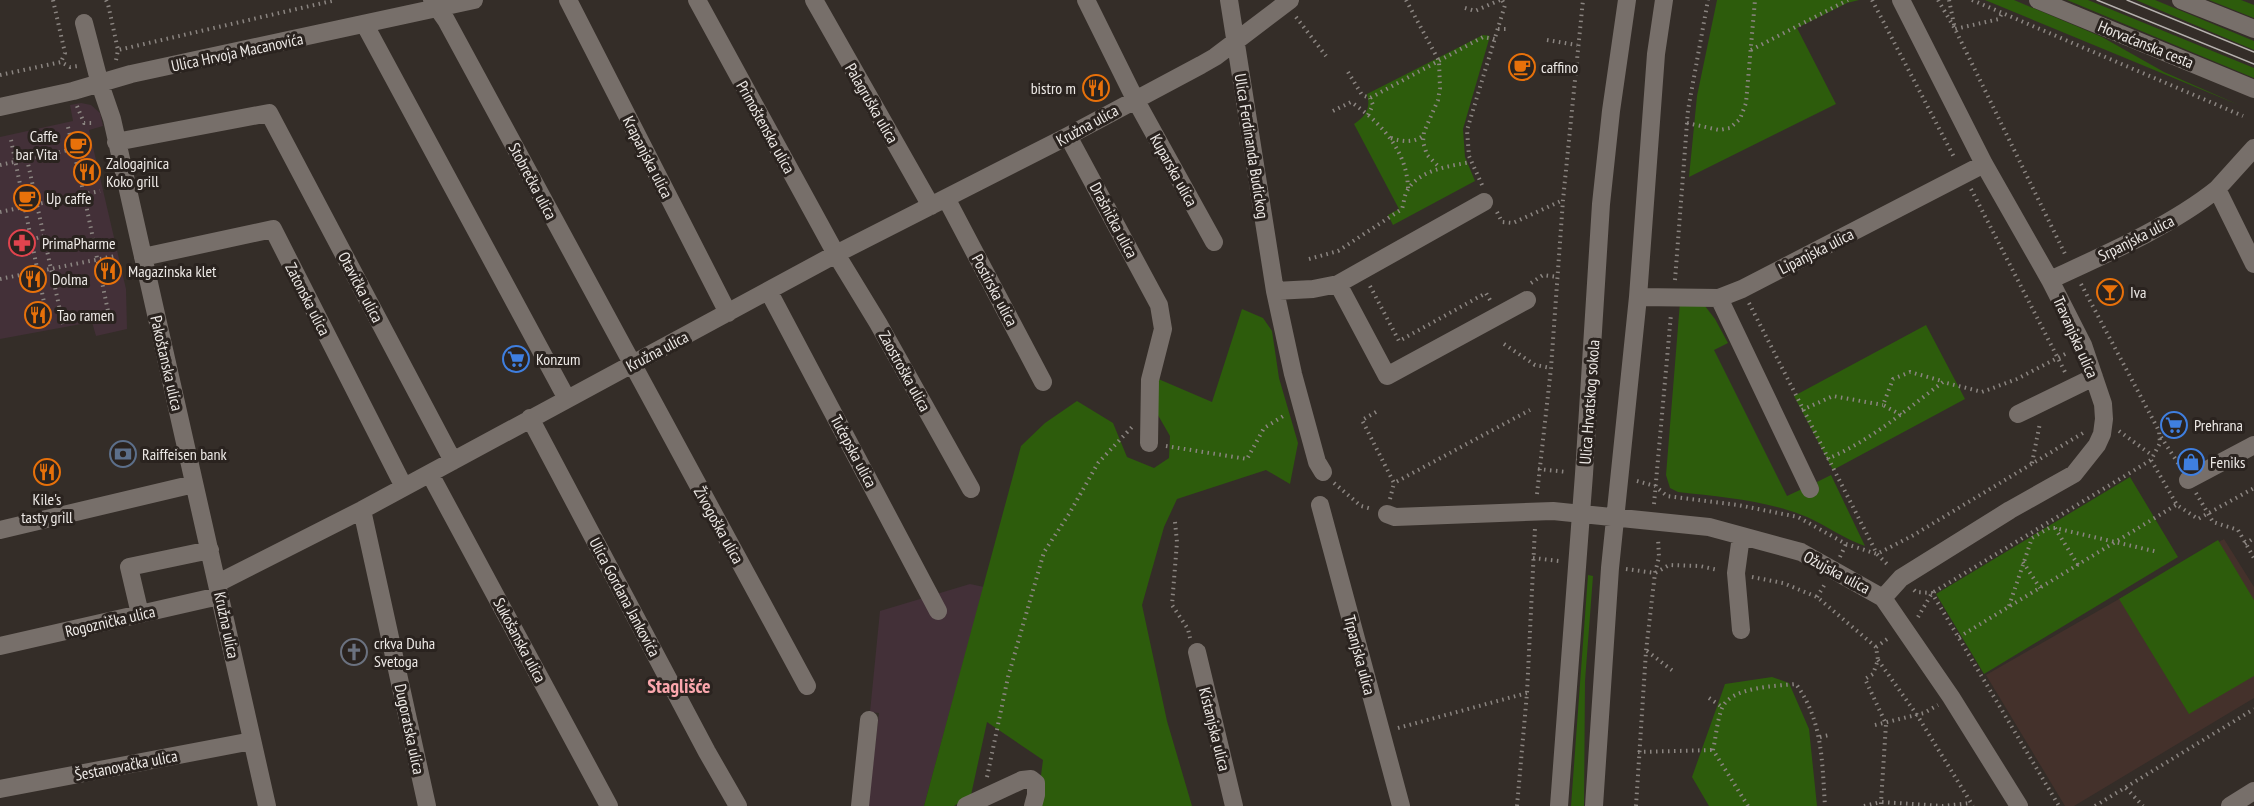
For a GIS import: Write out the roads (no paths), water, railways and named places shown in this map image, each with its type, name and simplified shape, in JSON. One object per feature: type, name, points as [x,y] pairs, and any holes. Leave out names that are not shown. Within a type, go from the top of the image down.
[{"type":"street","name":"Ulica Hrvoja Macanovića","points":[[0,107],[131,75],[365,25],[434,4],[474,0]]},
{"type":"street","name":"Krapanjska ulica","points":[[568,0],[728,313]]},
{"type":"street","name":"Primoštenska ulica","points":[[697,0],[836,254]]},
{"type":"street","name":"Palagruška ulica","points":[[814,0],[939,202]]},
{"type":"street","name":"Kuparska ulica","points":[[1086,0],[1135,99],[1214,242]]},
{"type":"street","name":"Ulica Ferdinanda Budickog","points":[[1229,0],[1275,291],[1301,405],[1317,462],[1323,472]]},
{"type":"street","name":"Ulica Hrvatskog sokola","points":[[1559,806],[1601,204],[1611,111],[1628,0]]},
{"type":"street","points":[[1594,806],[1615,517],[1638,297],[1656,54],[1664,0]]},
{"type":"street","name":"Travanjska ulica","points":[[1884,598],[1900,578],[2010,510],[2074,474],[2088,459],[2102,434],[2103,404],[2083,345],[2050,280],[1984,164],[1901,0]]},
{"type":"street","name":"Horvaćanska cesta","points":[[2038,0],[2249,87]]},
{"type":"street","points":[[2181,0],[2254,29]]},
{"type":"street","name":"Kružna ulica","points":[[267,806],[219,590],[530,418],[769,292],[836,254],[1068,136],[1215,57],[1288,1]]},
{"type":"street","name":"Stobrečka ulica","points":[[434,4],[446,20],[631,364]]},
{"type":"street","name":"Pakoštanska ulica","points":[[84,23],[112,119],[219,590]]},
{"type":"street","points":[[365,25],[567,399]]},
{"type":"street","points":[[2249,87],[2249,110]]},
{"type":"street","name":"Otavička ulica","points":[[116,142],[269,113],[453,461]]},
{"type":"street","name":"Drašnička ulica","points":[[1068,136],[1159,305],[1164,329],[1150,380],[1149,443]]},
{"type":"street","name":"Srpanjska ulica","points":[[2050,280],[2195,207],[2217,189],[2254,148]]},
{"type":"street","name":"Lipanjska ulica","points":[[1638,297],[1719,298],[1742,289],[1984,164]]},
{"type":"street","points":[[2217,189],[2254,264]]},
{"type":"street","name":"Postirska ulica","points":[[939,202],[1043,382]]},
{"type":"street","points":[[1275,291],[1314,289],[1338,284],[1489,202]]},
{"type":"street","name":"Zatonska ulica","points":[[143,257],[273,229],[404,487]]},
{"type":"street","name":"Zaostroška ulica","points":[[836,254],[878,323],[970,489]]},
{"type":"street","points":[[1338,284],[1387,376],[1525,294]]},
{"type":"street","name":"Tučepska ulica","points":[[769,292],[938,611]]},
{"type":"street","points":[[1719,298],[1810,489]]},
{"type":"street","name":"Živogoška ulica","points":[[631,364],[807,686]]},
{"type":"street","points":[[2018,414],[2094,377]]},
{"type":"street","name":"Ulica Gordana Jankovića","points":[[530,418],[701,742],[738,806]]},
{"type":"street","points":[[2188,480],[2254,445]]},
{"type":"street","name":"Sukošanska ulica","points":[[430,474],[609,806]]},
{"type":"street","points":[[0,530],[194,484]]},
{"type":"street","name":"Trpanjska ulica","points":[[1320,505],[1401,806]]},
{"type":"street","name":"Dugoratska ulica","points":[[363,510],[427,806]]},
{"type":"street","name":"Ožujska ulica","points":[[1387,514],[1395,517],[1536,510],[1615,517],[1709,528],[1801,552],[1884,598],[1951,697],[2019,806]]},
{"type":"street","points":[[1741,536],[1736,573],[1741,630]]},
{"type":"street","points":[[140,614],[129,567],[210,550]]},
{"type":"street","name":"Rogoznička ulica","points":[[0,646],[140,614],[219,590]]},
{"type":"street","name":"Kistanjska ulica","points":[[1197,652],[1234,806]]},
{"type":"street","points":[[860,806],[869,720]]},
{"type":"street","name":"Šestanovačka ulica","points":[[0,789],[252,741]]},
{"type":"street","points":[[974,802],[1031,778],[1036,783],[1035,801]]},
{"type":"street","points":[[2230,806],[2254,791]]},
{"type":"tram line","points":[[2097,0],[2254,64]]},
{"type":"tram line","points":[[2127,0],[2254,52]]},
{"type":"place","name":"caffino","points":[[1522,67]]},
{"type":"place","name":"bistro m","points":[[1096,88]]},
{"type":"place","name":"Caffe bar Vita","points":[[78,145]]},
{"type":"place","name":"Zalogajnica Koko grill","points":[[87,172]]},
{"type":"place","name":"Up caffe","points":[[27,198]]},
{"type":"place","name":"PrimaPharme","points":[[22,243]]},
{"type":"place","name":"Magazinska klet","points":[[108,271]]},
{"type":"place","name":"Dolma","points":[[33,279]]},
{"type":"place","name":"Iva","points":[[2110,292]]},
{"type":"place","name":"Tao ramen","points":[[38,315]]},
{"type":"place","name":"Konzum","points":[[516,359]]},
{"type":"place","name":"Prehrana","points":[[2174,425]]},
{"type":"place","name":"Raiffeisen bank","points":[[123,454]]},
{"type":"place","name":"Feniks","points":[[2191,462]]},
{"type":"place","name":"Kile's tasty grill","points":[[47,472]]},
{"type":"place","name":"crkva Duha Svetoga","points":[[354,652]]},
{"type":"district","name":"Staglišće","points":[[679,686]]}]
